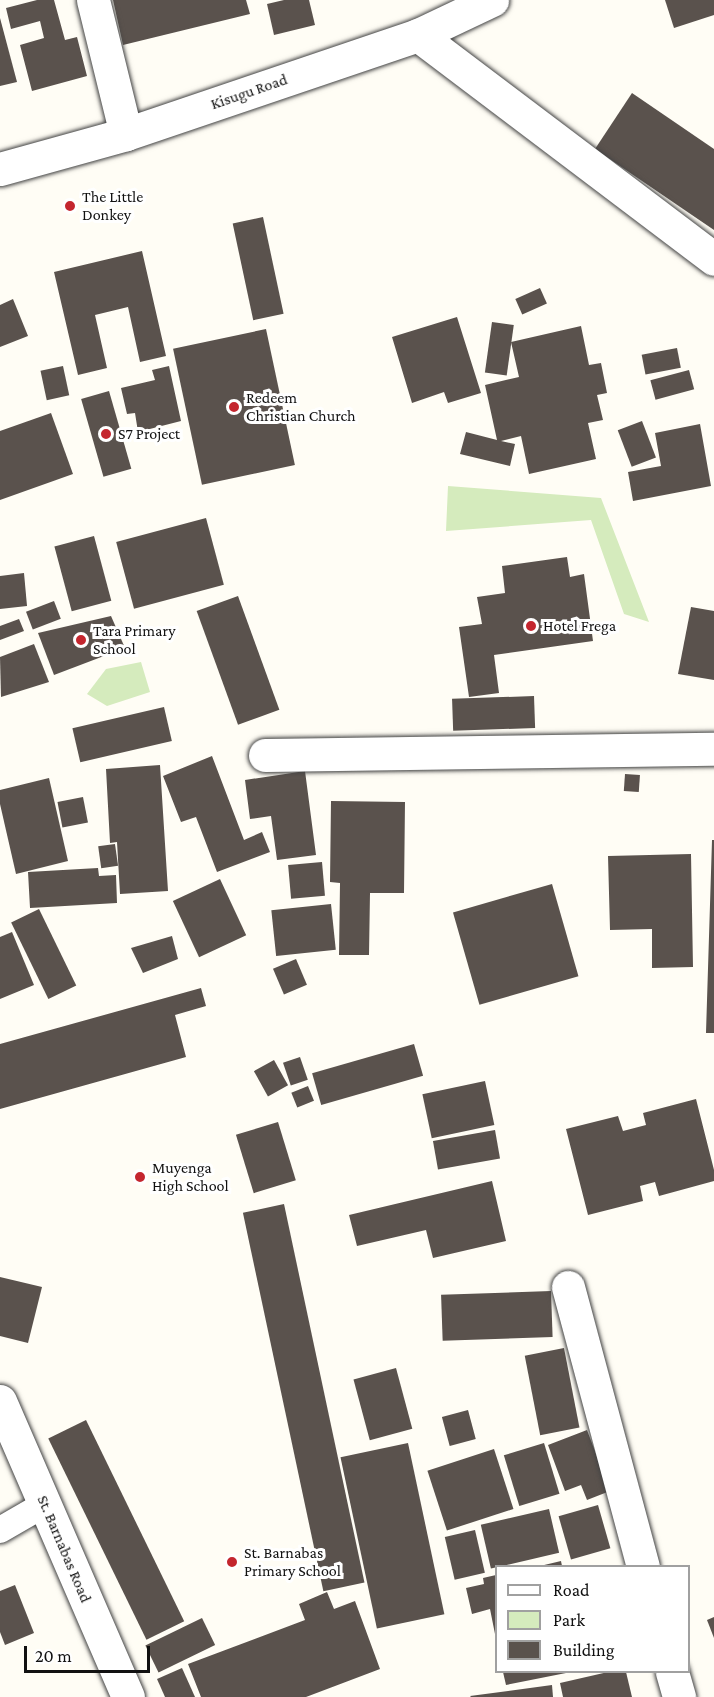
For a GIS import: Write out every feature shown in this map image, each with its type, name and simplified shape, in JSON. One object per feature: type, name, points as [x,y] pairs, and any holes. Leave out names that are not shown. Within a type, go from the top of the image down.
[{"type":"street","points":[[93,0],[126,134]]},
{"type":"street","name":"Kisugu Road","points":[[0,169],[126,134],[418,35],[492,0]]},
{"type":"street","points":[[418,35],[714,259]]},
{"type":"street","points":[[265,755],[714,749]]},
{"type":"street","points":[[568,1287],[643,1565]]},
{"type":"street","name":"St. Barnabas Road","points":[[0,1401],[128,1697]]},
{"type":"street","points":[[673,1673],[679,1697]]},
{"type":"lane","points":[[0,1530],[45,1504]]},
{"type":"green space","points":[[448,486],[601,498],[649,622],[624,614],[591,520],[446,531]]},
{"type":"green space","points":[[141,662],[150,692],[107,706],[87,694],[106,669]]},
{"type":"building","points":[[37,0],[54,0],[65,40],[77,37],[87,76],[32,91],[20,45],[44,38],[40,21],[11,29],[6,8]]},
{"type":"building","points":[[113,0],[246,0],[250,14],[123,45]]},
{"type":"building","points":[[284,0],[309,0],[315,25],[274,35],[267,4]]},
{"type":"building","points":[[665,0],[714,0],[714,15],[674,28]]},
{"type":"building","points":[[0,18],[17,82],[0,86]]},
{"type":"building","points":[[632,93],[714,149],[714,230],[595,149]]},
{"type":"building","points":[[263,217],[284,314],[253,320],[233,223]]},
{"type":"building","points":[[142,251],[166,356],[140,362],[128,307],[95,315],[107,368],[78,375],[54,272]]},
{"type":"building","points":[[540,288],[547,304],[522,315],[515,299]]},
{"type":"building","points":[[13,299],[28,336],[0,347],[0,305]]},
{"type":"building","points":[[457,317],[481,393],[448,403],[444,392],[412,403],[392,337]]},
{"type":"building","points":[[492,322],[514,325],[507,376],[485,373]]},
{"type":"building","points":[[581,326],[589,365],[601,363],[607,393],[597,395],[603,420],[588,423],[596,459],[529,474],[521,436],[501,441],[515,444],[510,466],[460,454],[466,432],[497,440],[485,385],[519,377],[511,342]]},
{"type":"building","name":"Redeem Christian Church","points":[[266,329],[295,465],[202,485],[173,349]]},
{"type":"building","points":[[677,348],[681,368],[645,375],[642,355]]},
{"type":"building","points":[[63,366],[69,395],[47,400],[41,371]]},
{"type":"building","points":[[169,366],[181,421],[138,432],[135,413],[127,414],[121,388],[155,380],[152,370]]},
{"type":"building","points":[[689,370],[694,389],[656,400],[650,380]]},
{"type":"building","name":"S7 Project","points":[[109,391],[131,469],[103,477],[81,399]]},
{"type":"building","points":[[51,413],[73,474],[0,500],[0,431]]},
{"type":"building","points":[[642,421],[656,457],[632,467],[618,430]]},
{"type":"building","points":[[700,424],[711,486],[633,501],[628,472],[661,466],[655,433]]},
{"type":"building","points":[[206,518],[224,585],[134,609],[116,542]]},
{"type":"building","points":[[94,536],[111,601],[72,611],[54,547]]},
{"type":"building","name":"Hotel Frega","points":[[567,557],[570,577],[584,574],[593,641],[494,655],[499,693],[469,697],[459,627],[482,624],[477,597],[505,593],[502,566]]},
{"type":"building","points":[[24,573],[27,606],[0,609],[0,576]]},
{"type":"building","points":[[238,596],[279,710],[238,725],[197,611]]},
{"type":"building","points":[[54,601],[61,619],[33,629],[26,612]]},
{"type":"building","points":[[691,607],[714,611],[714,680],[678,674]]},
{"type":"building","name":"Tara Primary School","points":[[111,616],[125,648],[54,675],[38,633]]},
{"type":"building","points":[[19,619],[24,631],[0,640],[0,626]]},
{"type":"building","points":[[34,644],[49,682],[1,697],[0,657]]},
{"type":"building","points":[[534,696],[535,728],[453,731],[452,699]]},
{"type":"building","points":[[164,707],[172,741],[80,762],[72,728]]},
{"type":"building","points":[[212,756],[244,840],[262,832],[270,852],[217,872],[196,817],[181,822],[163,776]]},
{"type":"building","points":[[160,765],[168,891],[120,894],[117,842],[110,843],[106,769]]},
{"type":"building","points":[[305,771],[316,855],[277,860],[271,816],[250,819],[245,780]]},
{"type":"building","points":[[625,774],[640,775],[639,792],[624,791]]},
{"type":"building","points":[[49,778],[68,861],[16,874],[0,804],[0,790]]},
{"type":"building","points":[[83,797],[88,823],[62,827],[57,802]]},
{"type":"building","points":[[331,801],[405,802],[404,893],[370,893],[369,955],[339,955],[340,883],[330,882]]},
{"type":"building","points":[[712,840],[714,840],[714,1033],[706,1033]]},
{"type":"building","points":[[115,844],[118,866],[101,868],[98,846]]},
{"type":"building","points":[[691,854],[693,967],[652,968],[652,929],[610,930],[608,856]]},
{"type":"building","points":[[322,862],[325,896],[291,899],[288,865]]},
{"type":"building","points":[[98,868],[99,876],[116,875],[117,903],[30,908],[28,872]]},
{"type":"building","points":[[220,879],[246,935],[199,957],[173,901]]},
{"type":"building","points":[[552,884],[578,976],[479,1005],[453,912]]},
{"type":"building","points":[[331,904],[336,950],[276,956],[271,910]]},
{"type":"building","points":[[39,909],[76,985],[48,999],[11,923]]},
{"type":"building","points":[[12,932],[34,985],[0,999],[0,937]]},
{"type":"building","points":[[172,936],[178,959],[143,973],[131,948]]},
{"type":"building","points":[[296,959],[307,985],[284,995],[273,969]]},
{"type":"building","points":[[201,988],[206,1006],[175,1015],[186,1057],[0,1109],[0,1044]]},
{"type":"building","points":[[414,1044],[423,1076],[321,1105],[312,1073]]},
{"type":"building","points":[[300,1057],[308,1080],[291,1086],[283,1063]]},
{"type":"building","points":[[274,1060],[288,1085],[268,1097],[254,1071]]},
{"type":"building","points":[[485,1081],[494,1125],[432,1138],[422,1094]]},
{"type":"building","points":[[308,1086],[314,1101],[297,1108],[291,1093]]},
{"type":"building","points":[[696,1099],[714,1170],[714,1181],[659,1196],[655,1182],[640,1186],[643,1201],[588,1215],[566,1129],[618,1116],[623,1131],[646,1125],[643,1113]]},
{"type":"building","points":[[278,1122],[296,1180],[254,1193],[236,1135]]},
{"type":"building","points":[[495,1130],[500,1159],[438,1169],[433,1141]]},
{"type":"building","points":[[492,1181],[506,1241],[433,1258],[426,1230],[357,1246],[349,1215]]},
{"type":"building","points":[[284,1204],[364,1583],[323,1591],[243,1213]]},
{"type":"building","points":[[0,1277],[42,1287],[28,1343],[0,1336]]},
{"type":"building","points":[[551,1291],[553,1337],[443,1341],[441,1295]]},
{"type":"building","points":[[564,1348],[579,1428],[540,1435],[525,1356]]},
{"type":"building","points":[[396,1368],[412,1429],[370,1440],[353,1379]]},
{"type":"building","points":[[468,1410],[476,1439],[450,1446],[442,1417]]},
{"type":"building","points":[[86,1420],[184,1621],[146,1640],[48,1438]]},
{"type":"building","points":[[587,1430],[610,1491],[587,1500],[581,1485],[565,1491],[548,1445]]},
{"type":"building","points":[[408,1443],[444,1614],[377,1629],[341,1457]]},
{"type":"building","points":[[544,1443],[559,1494],[519,1506],[504,1455]]},
{"type":"building","points":[[494,1449],[513,1509],[447,1531],[427,1471]]},
{"type":"building","points":[[598,1505],[610,1548],[571,1560],[559,1516]]},
{"type":"building","points":[[549,1509],[559,1553],[506,1565],[495,1565],[495,1568],[491,1569],[481,1525]]},
{"type":"building","points":[[475,1530],[485,1573],[455,1580],[445,1537]]},
{"type":"building","points":[[561,1561],[562,1565],[544,1565]]},
{"type":"building","points":[[495,1575],[495,1634],[490,1609],[472,1614],[466,1588],[484,1584],[483,1578]]},
{"type":"building","points":[[15,1585],[34,1633],[5,1645],[0,1632],[0,1591]]},
{"type":"building","points":[[327,1592],[334,1609],[355,1601],[380,1669],[306,1697],[201,1697],[188,1664],[305,1620],[299,1604]]},
{"type":"building","points":[[714,1617],[714,1638],[707,1620]]},
{"type":"building","points":[[202,1618],[215,1645],[159,1673],[145,1646]]},
{"type":"building","points":[[182,1668],[195,1697],[165,1697],[157,1679]]},
{"type":"building","points":[[503,1673],[566,1673],[506,1685]]},
{"type":"building","points":[[604,1673],[626,1673],[632,1697],[563,1697],[560,1683]]},
{"type":"building","points":[[552,1685],[553,1697],[470,1696]]},
{"type":"place","name":"The Little Donkey","points":[[70,206]]},
{"type":"place","name":"Redeem Christian Church","points":[[234,407]]},
{"type":"place","name":"S7 Project","points":[[106,434]]},
{"type":"place","name":"Hotel Frega","points":[[531,626]]},
{"type":"place","name":"Tara Primary School","points":[[81,640]]},
{"type":"place","name":"Muyenga High School","points":[[140,1177]]},
{"type":"place","name":"St. Barnabas Primary School","points":[[232,1562]]}]
